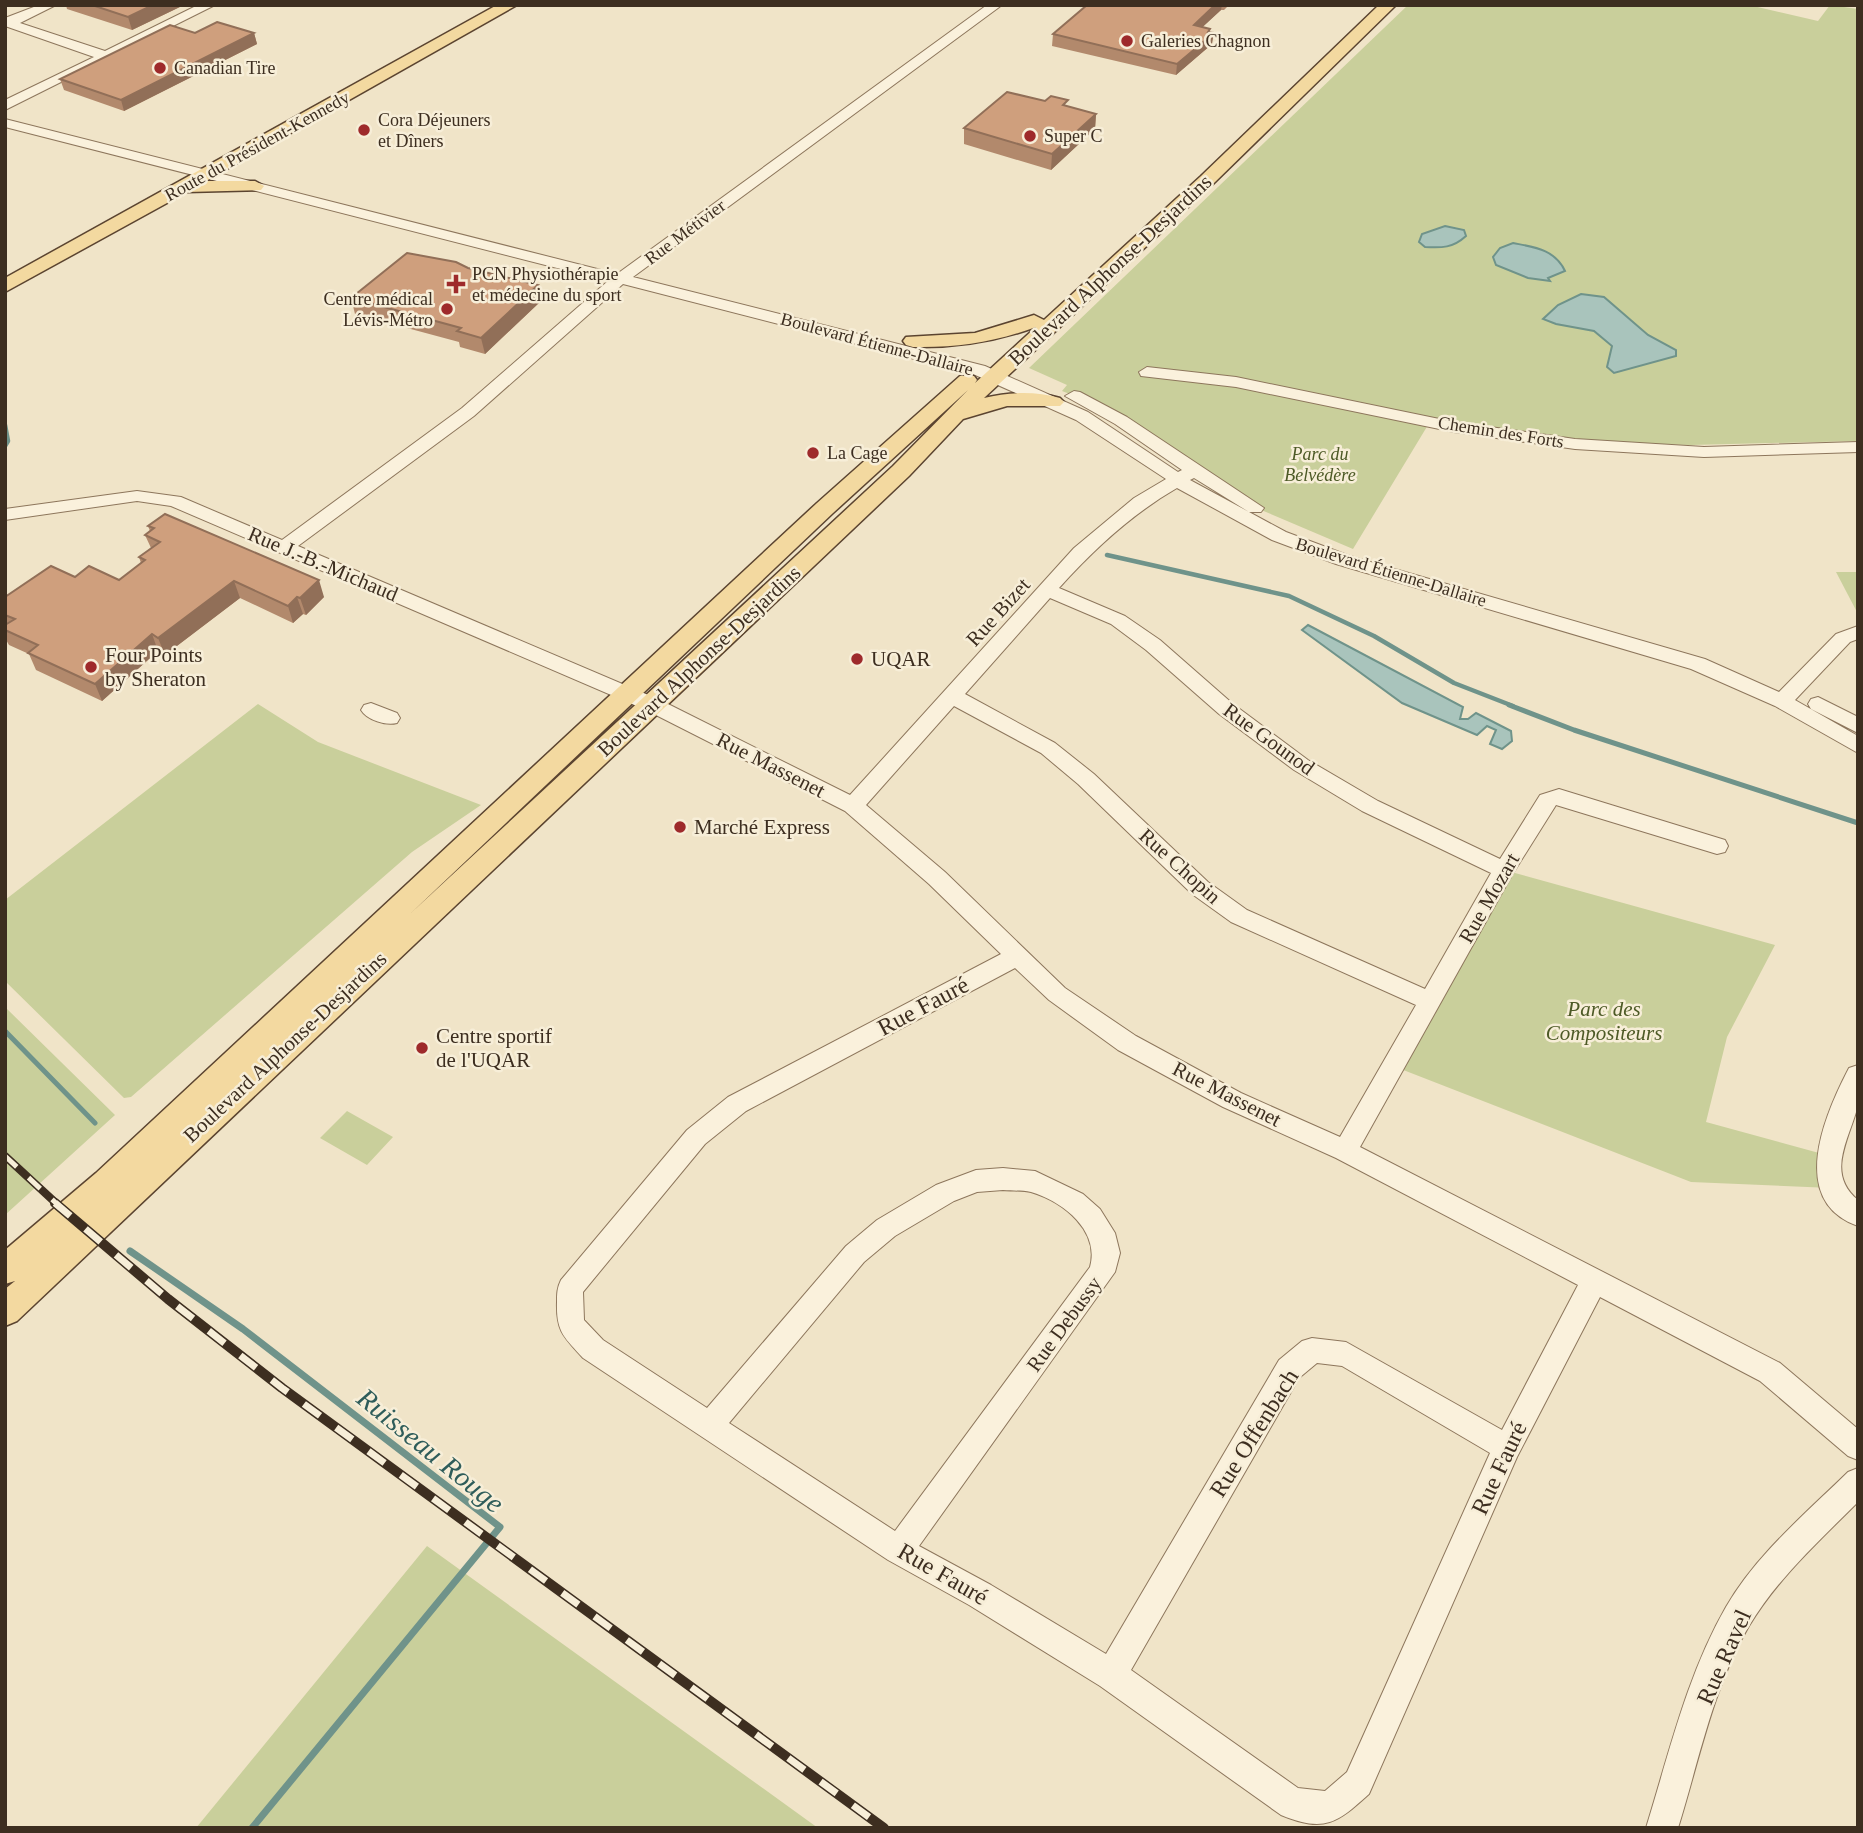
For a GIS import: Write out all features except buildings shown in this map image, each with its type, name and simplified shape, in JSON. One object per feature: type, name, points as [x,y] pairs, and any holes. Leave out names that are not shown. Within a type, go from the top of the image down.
[{"type":"main road","name":"Route du Président-Kennedy","points":[[5,286],[509,5]]},
{"type":"main road","name":"Boulevard Alphonse-Desjardins","points":[[5,1270],[114,1176],[641,700],[901,471],[951,419],[1034,321],[1368,5]]},
{"type":"main road","name":"Boulevard Alphonse-Desjardins","points":[[5,1311],[641,700],[825,508],[992,369],[1388,5]]},
{"type":"main road","points":[[173,193],[211,185],[255,186]]},
{"type":"main road","points":[[913,341],[972,341],[990,338],[1034,321]]},
{"type":"main road","points":[[951,419],[993,401],[1018,398],[1053,402]]},
{"type":"street","points":[[7,23],[50,5]]},
{"type":"street","points":[[5,106],[209,5]]},
{"type":"street","name":"Rue Métivier","points":[[285,547],[468,412],[628,274],[996,5]]},
{"type":"street","points":[[7,23],[105,55]]},
{"type":"street","name":"Boulevard Étienne-Dallaire","points":[[5,115],[212,171],[255,186],[568,265],[628,274],[686,295],[992,369],[1187,475]]},
{"type":"street","name":"Boulevard Étienne-Dallaire","points":[[5,124],[212,171],[913,341],[1115,416],[1245,520],[1322,553],[1680,657],[1788,696],[1858,726]]},
{"type":"street","points":[[568,265],[581,272],[591,284],[591,297],[585,310]]},
{"type":"street","points":[[585,310],[609,297],[629,292],[686,295]]},
{"type":"street","name":"Chemin des Forts","points":[[1147,372],[1192,375],[1269,387],[1494,433],[1600,447],[1702,452],[1858,447]]},
{"type":"street","name":"Rue Bizet","points":[[853,806],[1081,552],[1140,502],[1187,475]]},
{"type":"street","name":"Rue J.-B.-Michaud","points":[[5,515],[113,499],[155,497],[175,501],[641,700]]},
{"type":"street","name":"Rue Gounod","points":[[1047,590],[1118,620],[1153,645],[1226,709],[1301,765],[1370,806],[1504,870]]},
{"type":"street","points":[[1788,696],[1843,638],[1858,632]]},
{"type":"street","name":"Rue Chopin","points":[[953,696],[1048,748],[1087,779],[1200,888],[1239,916],[1430,1001]]},
{"type":"street","name":"Boulevard Étienne-Dallaire","points":[[1788,696],[1858,746]]},
{"type":"street","name":"Rue Massenet","points":[[641,700],[853,806],[937,878],[1057,994],[1127,1043],[1232,1100],[1345,1151],[1770,1372],[1858,1447]]},
{"type":"street","points":[[371,710],[390,718]]},
{"type":"street","name":"Rue Mozart","points":[[1345,1151],[1504,870],[1548,800],[1559,797],[1717,846]]},
{"type":"street","name":"Rue Fauré","points":[[1016,957],[737,1104],[696,1137],[570,1288],[570,1324],[593,1349],[898,1550],[980,1595],[1111,1675],[1293,1804],[1330,1808],[1358,1783],[1507,1448],[1595,1280]]},
{"type":"street","points":[[1858,1075],[1827,1170],[1831,1188],[1843,1204],[1858,1215]]},
{"type":"street","name":"Rue Debussy","points":[[710,1425],[855,1254],[886,1228],[945,1194],[975,1181],[1003,1179],[1035,1182],[1074,1202],[1091,1217],[1102,1233],[1107,1253],[1102,1272],[898,1550]]},
{"type":"street","name":"Rue Offenbach","points":[[1111,1675],[1289,1369],[1312,1350],[1346,1354],[1507,1448]]},
{"type":"street","name":"Rue Ravel","points":[[1662,1828],[1705,1695],[1738,1617],[1760,1585],[1858,1482]]},
{"type":"green space","name":"Parc du Belvédère","points":[[1408,5],[1749,5],[1818,21],[1830,5],[1858,9],[1858,441],[1691,445],[1600,443],[1431,420],[1353,549],[1247,504],[1080,398],[1062,391],[1067,385],[1029,368]]},
{"type":"green space","points":[[1836,572],[1858,572],[1858,614]]},
{"type":"green space","points":[[258,704],[318,742],[481,805],[412,852],[131,1097],[124,1098],[5,981],[5,900]]},
{"type":"green space","name":"Parc des Compositeurs","points":[[1504,870],[1775,945],[1727,1037],[1706,1122],[1830,1156],[1831,1188],[1691,1182],[1393,1066]]},
{"type":"green space","points":[[5,1007],[115,1115],[5,1215]]},
{"type":"green space","points":[[347,1111],[393,1137],[367,1165],[320,1138]]},
{"type":"green space","points":[[427,1546],[818,1828],[196,1828]]},
{"type":"water","points":[[1445,226],[1464,230],[1466,236],[1452,245],[1442,247],[1425,247],[1419,242],[1422,234]]},
{"type":"water","points":[[1513,243],[1549,254],[1565,271],[1548,278],[1550,281],[1528,278],[1496,265],[1493,257],[1500,248]]},
{"type":"water","points":[[1581,294],[1604,297],[1648,335],[1676,350],[1676,356],[1614,373],[1607,367],[1612,346],[1594,331],[1543,319],[1558,305]]},
{"type":"water","points":[[1308,625],[1463,707],[1460,719],[1468,719],[1476,713],[1511,731],[1512,741],[1502,749],[1490,744],[1496,730],[1487,726],[1477,735],[1402,703],[1302,630]]},
{"type":"waterway","name":"Ruisseau Rouge","points":[[5,425],[8,441],[5,446]]},
{"type":"waterway","points":[[1107,555],[1289,596],[1374,636],[1454,683],[1513,706]]},
{"type":"waterway","points":[[1509,705],[1574,730],[1858,823]]},
{"type":"waterway","name":"Ruisseau Rouge","points":[[5,1031],[95,1123]]},
{"type":"waterway","name":"Ruisseau Rouge","points":[[130,1251],[243,1329],[500,1527],[252,1828]]},
{"type":"railway","points":[[5,1156],[57,1204]]},
{"type":"railway","points":[[55,1203],[168,1299],[282,1388],[884,1828]]},
{"type":"place","name":"Galeries Chagnon","points":[[1127,41]]},
{"type":"place","name":"Canadian Tire","points":[[160,68]]},
{"type":"place","name":"Cora Déjeuners et Dîners","points":[[364,130]]},
{"type":"place","name":"Super C","points":[[1030,136]]},
{"type":"place","name":"PCN Physiothérapie et médecine du sport","points":[[456,284]]},
{"type":"place","name":"Centre médical Lévis-Métro","points":[[447,309]]},
{"type":"place","name":"La Cage","points":[[813,453]]},
{"type":"place","name":"UQAR","points":[[857,659]]},
{"type":"place","name":"Four Points by Sheraton","points":[[91,667]]},
{"type":"place","name":"Marché Express","points":[[680,827]]},
{"type":"place","name":"Centre sportif de l'UQAR","points":[[422,1048]]}]
